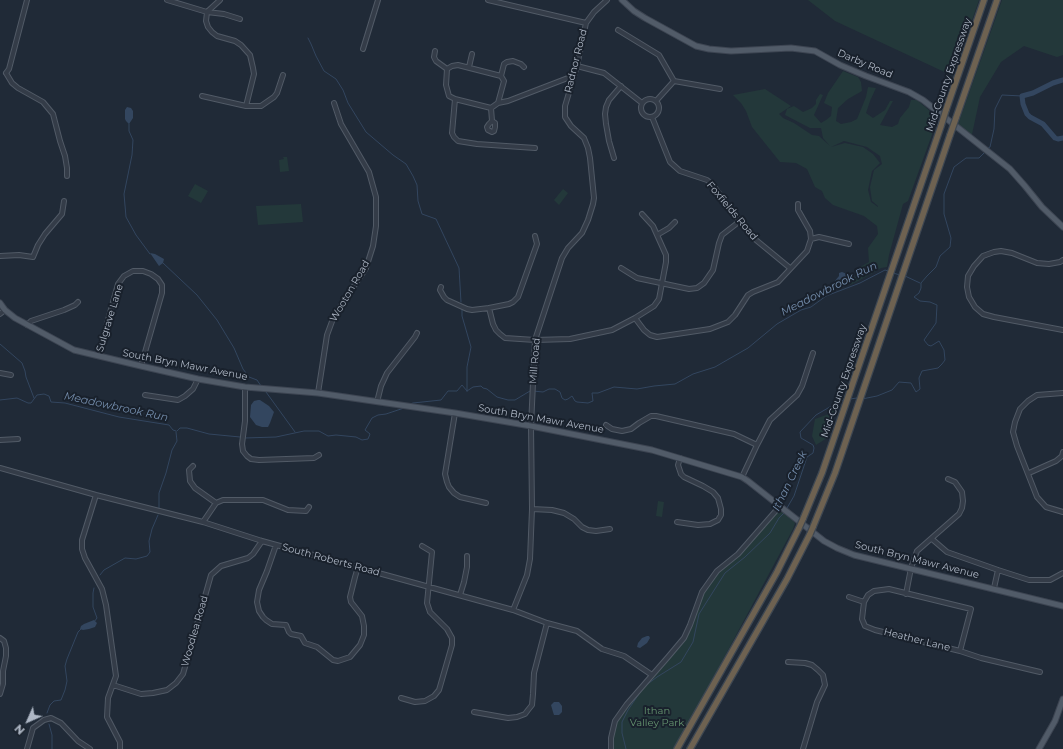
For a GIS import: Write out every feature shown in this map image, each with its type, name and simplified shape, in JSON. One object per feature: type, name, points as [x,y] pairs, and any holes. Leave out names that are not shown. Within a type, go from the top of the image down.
[{"type":"highway","name":"Mid-County Expressway","points":[[676,749],[776,572],[799,528],[822,473],[984,0]]},
{"type":"highway","name":"Mid-County Expressway","points":[[690,749],[787,579],[813,527],[835,472],[997,0]]},
{"type":"main road","name":"Darby Road","points":[[622,0],[645,18],[696,46],[730,51],[791,48],[815,51],[840,65],[909,92],[923,100],[1010,169],[1026,186],[1042,207],[1063,228]]},
{"type":"main road","name":"South Bryn Mawr Avenue","points":[[0,303],[14,318],[74,350],[198,379],[245,387],[318,393],[455,413],[531,426],[652,450],[748,481],[824,541],[854,555],[1063,606]]},
{"type":"main road","points":[[1039,749],[1055,721],[1062,703]]},
{"type":"street","points":[[27,0],[9,69],[4,73],[18,88],[43,102],[53,114],[68,168],[67,176]]},
{"type":"street","points":[[167,0],[207,12],[224,14],[240,19]]},
{"type":"street","points":[[220,0],[207,12],[206,21],[208,27],[217,36],[235,41],[250,55],[254,74],[246,106]]},
{"type":"street","points":[[364,49],[378,0]]},
{"type":"street","points":[[488,0],[586,23]]},
{"type":"street","name":"Radnor Road","points":[[564,106],[577,66],[586,23],[594,12],[607,0]]},
{"type":"street","points":[[618,30],[659,55],[674,81]]},
{"type":"street","points":[[435,51],[434,57],[436,61],[447,69]]},
{"type":"street","points":[[469,67],[472,54]]},
{"type":"street","points":[[500,76],[504,64],[507,62],[513,61],[524,67]]},
{"type":"street","points":[[447,69],[458,65],[500,76],[504,81],[498,103]]},
{"type":"street","name":"Foxfields Road","points":[[577,66],[604,73],[642,103],[641,108],[643,113],[646,116],[652,117],[670,162],[680,171],[707,180],[712,184],[756,240],[790,268]]},
{"type":"street","points":[[447,69],[446,85],[449,96],[455,99],[491,108],[498,103],[508,101],[573,76]]},
{"type":"street","points":[[202,96],[246,106],[261,106],[277,93],[283,76]]},
{"type":"street","points":[[674,81],[720,89]]},
{"type":"street","points":[[656,101],[674,81]]},
{"type":"street","points":[[614,158],[609,141],[605,114],[609,100],[621,86]]},
{"type":"street","points":[[455,99],[452,133],[458,141],[535,148]]},
{"type":"street","points":[[642,103],[649,99],[656,101],[659,105],[657,114],[652,117]]},
{"type":"street","name":"Wooton Road","points":[[318,393],[327,335],[334,316],[366,268],[373,246],[376,226],[376,197],[369,172],[341,124],[334,103]]},
{"type":"street","name":"Mill Road","points":[[513,610],[527,575],[530,560],[532,509],[531,426],[535,340],[562,258],[568,248],[582,233],[588,220],[594,198],[588,148],[584,138],[571,126],[565,117],[564,106]]},
{"type":"street","points":[[491,108],[492,121]]},
{"type":"street","points":[[0,256],[19,255],[33,257],[45,234],[62,214],[64,201]]},
{"type":"street","points":[[635,318],[644,330],[657,338],[710,329],[728,322],[735,315],[748,295],[778,282],[806,251],[811,239],[810,231],[798,210],[798,204]]},
{"type":"street","points":[[489,308],[496,330],[505,338],[535,340],[570,339],[612,330],[635,318],[654,306],[659,299],[667,258],[653,226],[642,214]]},
{"type":"street","points":[[621,268],[637,278],[662,284],[689,289],[701,286],[713,270],[720,239],[725,232],[740,221]]},
{"type":"street","points":[[657,235],[670,228],[675,222]]},
{"type":"street","points":[[441,287],[440,290],[447,300],[467,309],[472,310],[489,308],[513,302],[518,297],[536,244],[536,236]]},
{"type":"street","points":[[811,239],[819,237],[849,244]]},
{"type":"street","points":[[1063,260],[1049,264],[1037,263],[1012,252],[994,252],[983,256],[974,266],[968,276],[967,287],[969,297],[975,307],[983,314],[1063,330]]},
{"type":"street","name":"Sulgrave Lane","points":[[98,356],[118,284],[124,276],[133,271],[143,271],[158,279],[162,285],[162,293],[141,366]]},
{"type":"street","points":[[27,326],[31,321],[64,310],[78,302]]},
{"type":"street","points":[[0,314],[5,310]]},
{"type":"street","points":[[377,402],[387,374],[417,333]]},
{"type":"street","points":[[742,478],[770,420],[797,395],[802,386],[813,353]]},
{"type":"street","points":[[0,373],[11,375]]},
{"type":"street","points":[[145,395],[178,400],[193,390],[198,379]]},
{"type":"street","points":[[245,387],[245,421],[242,444],[243,451],[246,456],[251,459],[259,460],[314,458],[319,455]]},
{"type":"street","points":[[1063,393],[1037,395],[1028,401],[1020,409],[1013,432],[1037,497],[1046,507],[1063,512]]},
{"type":"street","points":[[455,413],[445,474],[447,482],[454,493],[460,497],[486,502]]},
{"type":"street","points":[[606,425],[612,429],[622,431],[630,429],[652,416],[656,416],[734,434],[757,445]]},
{"type":"street","points":[[0,440],[18,439]]},
{"type":"street","points":[[1029,474],[1056,461],[1062,456],[1063,452]]},
{"type":"street","points":[[677,522],[698,525],[710,524],[718,520],[721,515],[718,498],[713,492],[681,474],[678,465],[680,458]]},
{"type":"street","points":[[193,466],[189,470],[190,481],[195,488],[216,503]]},
{"type":"street","name":"South Roberts Road","points":[[0,468],[96,495],[203,522],[276,545],[513,610],[547,623],[577,631],[602,649],[624,656],[652,675]]},
{"type":"street","points":[[906,594],[911,568],[917,551],[960,514],[963,501],[962,492],[955,482],[948,479]]},
{"type":"street","points":[[96,495],[82,540],[82,549],[85,558],[102,589],[106,605],[116,676],[108,698],[107,717],[120,742],[120,749]]},
{"type":"street","points":[[203,522],[216,503],[223,500],[263,500],[288,510],[306,511],[309,508]]},
{"type":"street","points":[[532,509],[552,510],[564,513],[588,530],[596,531],[610,529]]},
{"type":"street","points":[[611,749],[611,738],[615,721],[627,704],[684,638],[702,592],[710,580],[717,571],[729,562],[784,509]]},
{"type":"street","points":[[932,539],[947,552],[1029,580],[1050,580],[1063,573]]},
{"type":"street","name":"Woodlea Road","points":[[113,685],[141,694],[168,690],[176,683],[183,674],[211,575],[221,566],[249,557],[253,554],[262,541]]},
{"type":"street","points":[[276,545],[260,590],[257,602],[259,611],[266,620],[272,624],[286,625],[291,634],[301,636],[305,643],[317,647],[333,660],[338,661],[350,657],[360,645],[364,635],[362,616],[351,602],[350,597],[358,567]]},
{"type":"street","points":[[401,698],[415,702],[425,701],[434,696],[439,690],[452,645],[452,638],[447,629],[430,612],[427,603],[432,552],[422,546]]},
{"type":"street","points":[[460,595],[467,567],[467,556]]},
{"type":"street","points":[[994,588],[998,570]]},
{"type":"street","points":[[849,597],[864,602],[868,595],[874,591],[889,589],[971,609],[960,651]]},
{"type":"street","name":"Heather Lane","points":[[864,602],[862,619],[865,626],[875,630],[1040,672]]},
{"type":"street","points":[[474,712],[517,718],[525,714],[532,705],[534,672],[547,623]]},
{"type":"street","points":[[0,638],[4,641],[6,648],[6,656],[1,671],[3,684],[0,694]]},
{"type":"street","points":[[788,662],[812,665],[822,675],[825,685],[817,702],[803,749]]},
{"type":"street","points":[[27,749],[33,728],[44,720],[51,718],[61,723],[78,741],[90,749]]},
{"type":"green space","points":[[808,0],[979,0],[953,76],[835,21]]},
{"type":"green space","points":[[1002,0],[1063,0],[1063,55],[1057,57],[1024,46],[1001,62],[980,97],[971,139],[957,127]]},
{"type":"green space","points":[[843,71],[858,77],[861,82],[862,91],[848,99],[838,108],[836,121],[841,124],[857,119],[866,97],[868,87],[876,88],[866,113],[873,118],[885,110],[890,101],[893,101],[880,125],[892,127],[898,124],[900,118],[909,107],[911,100],[917,100],[938,118],[908,201],[903,204],[887,267],[881,268],[850,285],[850,281],[857,276],[855,270],[869,262],[868,248],[878,234],[877,226],[864,216],[833,205],[825,198],[822,191],[815,187],[807,169],[796,163],[780,162],[752,127],[746,111],[733,95],[765,89],[791,106],[779,114],[783,118],[794,123],[812,135],[819,136],[830,146],[823,138],[821,128],[810,128],[785,115],[787,109],[794,106],[803,112],[812,108],[816,104],[816,100],[820,94],[823,95],[814,115],[821,123],[831,116],[832,107],[824,103],[828,93]],"holes":[[[844,141],[867,147],[880,156],[882,164],[874,170],[870,187],[872,201],[878,207],[871,202],[868,190],[872,171],[880,163],[873,154],[863,147],[845,143],[831,147]]]},
{"type":"green space","points":[[283,157],[287,157],[289,171],[280,172],[279,160],[284,159]]},
{"type":"green space","points":[[195,184],[208,191],[201,203],[188,196]]},
{"type":"green space","points":[[563,189],[568,193],[559,205],[554,200]]},
{"type":"green space","points":[[301,204],[303,222],[258,225],[256,206]]},
{"type":"green space","points":[[840,405],[836,411],[827,438],[816,445],[812,436],[815,419],[829,414],[834,407]]},
{"type":"green space","points":[[658,501],[664,502],[662,517],[656,516]]},
{"type":"green space","name":"Ithan Valley Park","points":[[780,510],[795,523],[793,529],[675,749],[611,749],[615,721],[684,638],[702,592],[710,579],[738,554]]},
{"type":"water","points":[[127,107],[131,108],[133,111],[133,118],[129,124],[125,119],[125,110]]},
{"type":"water","points":[[150,253],[164,259],[163,263],[159,266]]},
{"type":"water","points":[[842,272],[847,274],[848,278],[842,286],[836,286],[834,282],[839,276],[839,273]]},
{"type":"water","points":[[258,400],[269,406],[274,412],[268,427],[256,425],[250,417],[251,405],[254,401]]},
{"type":"water","points":[[94,620],[97,623],[95,627],[83,630],[80,629],[84,624]]},
{"type":"water","points":[[647,636],[650,638],[647,643],[640,648],[637,647],[642,638]]},
{"type":"water","points":[[554,702],[559,702],[562,706],[562,712],[559,715],[554,715],[551,705]]},
{"type":"waterway","points":[[308,38],[324,71],[336,79],[343,90],[348,103],[366,132],[406,164],[413,176],[417,185],[418,201],[422,214],[436,219],[459,268],[461,302]]},
{"type":"waterway","points":[[1063,80],[1053,83],[1033,93],[1022,96],[1027,114],[1043,124],[1055,138],[1063,138]]},
{"type":"waterway","name":"Ithan Creek","points":[[987,149],[990,147],[994,129],[995,109],[1002,95],[1022,96]]},
{"type":"waterway","points":[[129,124],[129,131],[133,140],[132,155],[124,194],[126,217],[136,235],[150,254]]},
{"type":"waterway","name":"Ithan Creek","points":[[862,399],[877,396],[892,390],[899,382],[911,383],[916,392],[920,389],[919,378],[922,371],[938,368],[945,360],[944,350],[939,341],[931,346],[924,340],[936,323],[937,305],[930,302],[920,301],[914,297],[919,293],[921,283],[936,267],[940,256],[950,247],[951,238],[944,214],[944,194],[954,167],[966,158],[979,158],[985,152]]},
{"type":"waterway","points":[[163,263],[197,295],[217,320],[234,348],[243,369],[249,377],[257,380],[261,386]]},
{"type":"waterway","name":"Meadowbrook Run","points":[[533,391],[543,392],[549,389],[555,389],[560,392],[562,398],[565,400],[572,396],[577,402],[588,403],[593,401],[592,393],[598,393],[614,387],[637,389],[675,384],[693,374],[715,367],[748,348],[777,324],[801,310],[811,307],[826,296],[860,283],[885,270],[888,271]]},
{"type":"waterway","name":"Meadowbrook Run","points":[[893,273],[900,275]]},
{"type":"waterway","name":"Meadowbrook Run","points":[[905,276],[920,283]]},
{"type":"waterway","points":[[462,310],[462,316],[471,347],[467,367],[467,391]]},
{"type":"waterway","name":"Meadowbrook Run","points":[[0,344],[22,363],[34,398]]},
{"type":"waterway","name":"Meadowbrook Run","points":[[410,404],[441,400],[448,391],[457,391],[462,385],[467,391]]},
{"type":"waterway","name":"Meadowbrook Run","points":[[467,391],[473,387],[481,386],[497,397],[508,400],[515,400],[530,391]]},
{"type":"waterway","points":[[266,392],[295,432]]},
{"type":"waterway","name":"Meadowbrook Run","points":[[0,400],[17,398],[31,403],[37,395],[44,394],[49,396],[51,402],[65,403],[119,417],[169,425],[176,431]]},
{"type":"waterway","name":"Ithan Creek","points":[[850,399],[857,398]]},
{"type":"waterway","name":"Ithan Creek","points":[[787,508],[794,496],[807,457],[813,453],[814,448],[813,445],[801,438],[800,432],[816,415],[840,401],[845,400]]},
{"type":"waterway","name":"Meadowbrook Run","points":[[245,438],[276,437],[304,431],[319,431],[328,436],[336,435],[356,437],[362,440],[368,439],[370,434],[365,430],[372,418],[404,408]]},
{"type":"waterway","name":"Meadowbrook Run","points":[[177,431],[180,428],[187,428],[209,434],[240,437]]},
{"type":"waterway","points":[[159,509],[159,493],[172,450],[177,441],[176,432]]},
{"type":"waterway","name":"Ithan Creek","points":[[645,686],[681,662],[693,642],[699,614],[725,573],[745,557],[770,533],[779,518],[784,513]]},
{"type":"waterway","points":[[100,575],[104,570],[125,558],[136,559],[147,556],[150,552],[149,541],[152,529],[158,515]]},
{"type":"waterway","points":[[94,588],[93,607],[97,618],[94,622]]},
{"type":"waterway","points":[[47,713],[50,705],[54,701],[61,700],[67,681],[65,666],[78,632],[81,629]]},
{"type":"waterway","name":"Ithan Creek","points":[[626,749],[622,733],[622,722],[628,710],[643,688]]},
{"type":"waterway","points":[[49,724],[52,735],[52,749]]}]
